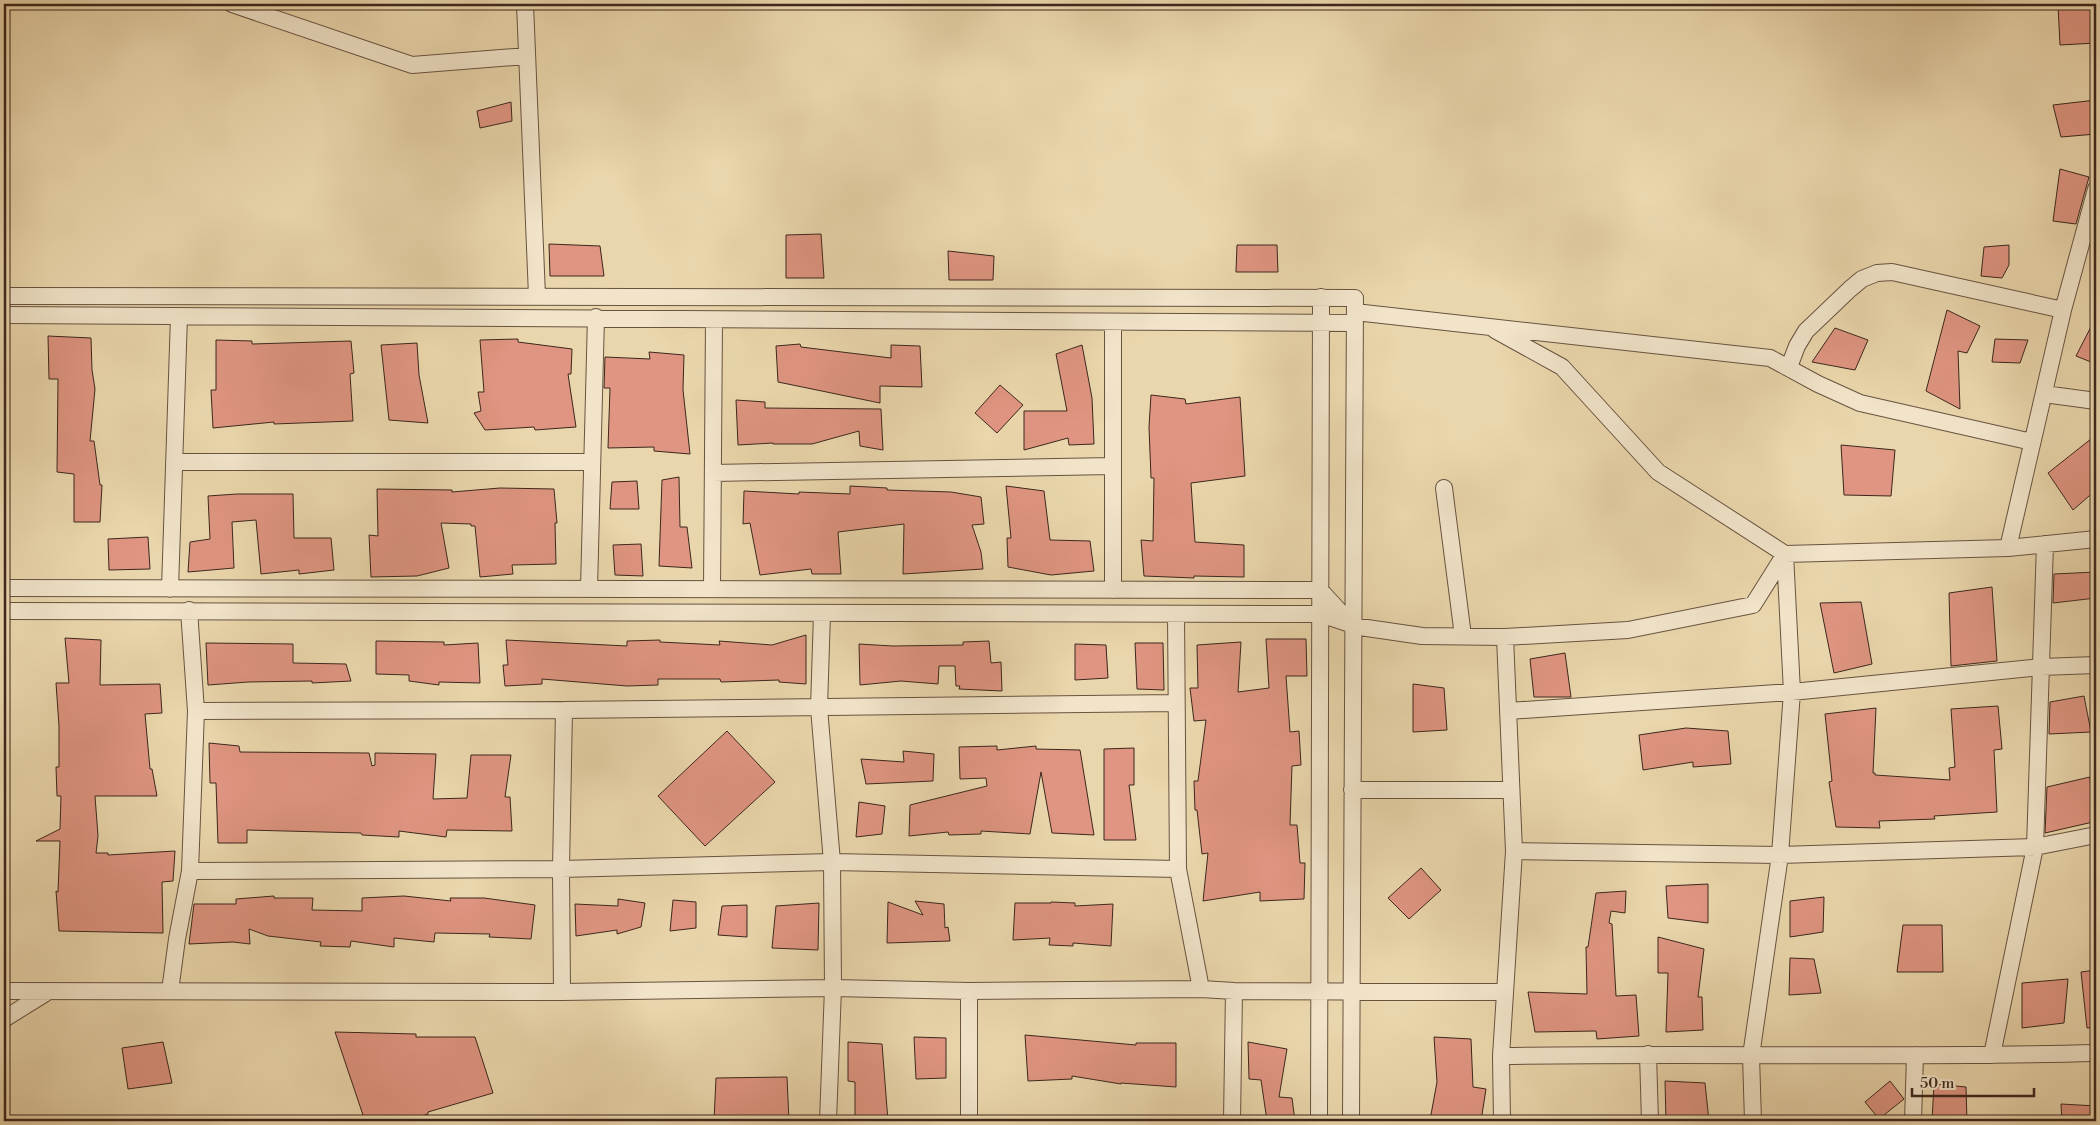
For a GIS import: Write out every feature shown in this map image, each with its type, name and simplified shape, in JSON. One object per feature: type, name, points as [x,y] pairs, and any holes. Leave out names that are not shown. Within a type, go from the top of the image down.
[{"type":"street","points":[[232,4],[412,65],[527,56]]},
{"type":"street","points":[[525,4],[537,296]]},
{"type":"street","points":[[2008,548],[2063,310],[2096,189]]},
{"type":"street","points":[[1789,367],[1797,346],[1806,331],[1862,279],[1877,273],[1892,272],[2063,310]]},
{"type":"street","points":[[4,296],[1355,298],[1351,1121]]},
{"type":"street","points":[[1319,1121],[1321,298]]},
{"type":"street","points":[[4,315],[596,317],[714,320],[1320,323],[1355,317],[1488,326],[1770,358],[1818,384],[1860,403],[2032,442]]},
{"type":"street","points":[[170,589],[179,316]]},
{"type":"street","points":[[589,589],[596,317]]},
{"type":"street","points":[[712,589],[714,320]]},
{"type":"street","points":[[1113,322],[1112,466],[1114,590]]},
{"type":"street","points":[[1488,326],[1562,367],[1658,472],[1785,554],[2008,548],[2096,539]]},
{"type":"street","points":[[2044,394],[2096,401]]},
{"type":"street","points":[[174,462],[591,462]]},
{"type":"street","points":[[713,473],[1112,466]]},
{"type":"street","points":[[1444,488],[1463,636]]},
{"type":"street","points":[[1992,1055],[2035,847],[2046,544]]},
{"type":"street","points":[[4,611],[1320,614],[1353,626],[1422,636],[1505,637],[1628,630],[1753,605],[1785,554]]},
{"type":"street","points":[[1754,1121],[1751,1056],[1780,855],[1792,692],[1785,554]]},
{"type":"street","points":[[4,588],[1320,590],[1353,626]]},
{"type":"street","points":[[170,991],[177,939],[190,871],[196,711],[189,610]]},
{"type":"street","points":[[822,613],[818,708],[832,862],[833,988],[828,1121]]},
{"type":"street","points":[[1176,614],[1178,869],[1201,989]]},
{"type":"street","points":[[1502,1121],[1501,1056],[1514,851],[1505,637]]},
{"type":"street","points":[[1508,711],[1792,692],[2041,667],[2096,665]]},
{"type":"street","points":[[196,711],[818,708],[1176,703]]},
{"type":"street","points":[[562,992],[561,869],[564,710]]},
{"type":"street","points":[[1352,790],[1512,790]]},
{"type":"street","points":[[1514,851],[1780,855],[2035,847],[2096,835]]},
{"type":"street","points":[[190,871],[561,869],[832,862],[1178,869]]},
{"type":"street","points":[[4,991],[562,992],[833,988],[969,991],[1201,989],[1234,991],[1505,992]]},
{"type":"street","points":[[4,1019],[49,991]]},
{"type":"street","points":[[969,991],[969,1121]]},
{"type":"street","points":[[1232,1121],[1234,991]]},
{"type":"street","points":[[1501,1056],[1648,1054],[1915,1056],[2096,1053]]},
{"type":"street","points":[[1648,1054],[1650,1121]]},
{"type":"street","points":[[1913,1121],[1915,1056]]},
{"type":"building","points":[[2096,4],[2096,43],[2060,45],[2058,5]]},
{"type":"building","points":[[2096,100],[2096,134],[2061,137],[2053,105]]},
{"type":"building","points":[[511,102],[512,121],[480,128],[477,111]]},
{"type":"building","points":[[2060,169],[2089,177],[2076,224],[2053,221]]},
{"type":"building","points":[[821,234],[824,278],[786,278],[786,235]]},
{"type":"building","points":[[549,244],[600,246],[604,276],[550,276]]},
{"type":"building","points":[[1237,245],[1277,245],[1278,272],[1236,272]]},
{"type":"building","points":[[2009,245],[2009,265],[2002,278],[1981,276],[1984,247]]},
{"type":"building","points":[[948,251],[994,256],[993,280],[949,280]]},
{"type":"building","points":[[1947,310],[1980,326],[1967,353],[1958,351],[1960,409],[1926,391]]},
{"type":"building","points":[[2096,317],[2096,364],[2076,356]]},
{"type":"building","points":[[1835,328],[1868,340],[1855,370],[1812,362]]},
{"type":"building","points":[[48,336],[91,338],[92,370],[95,389],[90,441],[94,441],[100,485],[102,485],[100,522],[74,522],[74,474],[57,472],[58,379],[49,379]]},
{"type":"building","points":[[518,339],[518,342],[572,349],[571,374],[568,374],[576,427],[535,430],[534,427],[485,430],[474,413],[481,411],[478,392],[484,392],[480,340]]},
{"type":"building","points":[[1995,339],[2028,340],[2020,363],[1992,362]]},
{"type":"building","points":[[216,340],[252,341],[252,344],[351,341],[354,373],[350,374],[353,421],[274,424],[274,422],[213,428],[211,390],[216,390]]},
{"type":"building","points":[[417,343],[419,375],[428,423],[389,420],[381,345]]},
{"type":"building","points":[[800,344],[801,347],[891,358],[891,345],[920,346],[922,387],[880,386],[880,403],[778,382],[776,346]]},
{"type":"building","points":[[1082,345],[1092,398],[1094,444],[1069,445],[1068,438],[1024,450],[1024,411],[1067,411],[1056,354]]},
{"type":"building","points":[[649,352],[684,355],[683,390],[690,454],[654,451],[654,447],[608,448],[610,388],[604,388],[605,357],[650,359]]},
{"type":"building","points":[[1000,385],[1023,405],[997,433],[975,413]]},
{"type":"building","points":[[1151,395],[1185,399],[1186,404],[1240,397],[1245,476],[1191,483],[1195,542],[1244,545],[1244,577],[1144,576],[1141,540],[1153,541],[1154,478],[1151,478],[1149,427]]},
{"type":"building","points":[[736,400],[765,402],[765,408],[881,409],[883,450],[860,446],[859,431],[812,444],[773,443],[738,445]]},
{"type":"building","points":[[2096,435],[2096,490],[2073,510],[2048,473]]},
{"type":"building","points":[[1841,445],[1895,450],[1891,496],[1844,495]]},
{"type":"building","points":[[679,477],[680,527],[687,527],[692,568],[659,566],[662,480]]},
{"type":"building","points":[[637,481],[639,509],[610,509],[612,482]]},
{"type":"building","points":[[850,486],[887,488],[887,490],[951,492],[981,497],[984,524],[972,525],[981,552],[983,569],[903,574],[904,524],[838,532],[841,574],[812,574],[811,569],[760,575],[750,523],[743,524],[744,491],[850,494]]},
{"type":"building","points":[[1006,486],[1044,491],[1050,540],[1090,541],[1094,571],[1051,575],[1008,567],[1007,538],[1011,538]]},
{"type":"building","points":[[500,488],[554,489],[557,523],[555,523],[556,564],[512,565],[513,574],[480,577],[475,526],[471,526],[471,524],[441,523],[449,568],[417,576],[371,577],[369,535],[378,536],[377,489],[452,490],[452,492]]},
{"type":"building","points":[[293,494],[294,538],[331,538],[334,570],[299,574],[299,570],[261,574],[256,520],[232,522],[234,568],[188,572],[190,542],[210,539],[208,496]]},
{"type":"building","points":[[148,537],[150,569],[109,570],[108,539]]},
{"type":"building","points":[[641,544],[643,576],[615,575],[613,545]]},
{"type":"building","points":[[2096,572],[2096,598],[2053,603],[2054,574]]},
{"type":"building","points":[[1992,587],[1997,661],[1951,666],[1949,593]]},
{"type":"building","points":[[1861,602],[1872,664],[1834,673],[1820,603]]},
{"type":"building","points":[[806,635],[806,684],[779,682],[779,680],[721,682],[720,679],[658,679],[658,685],[627,686],[542,679],[542,684],[505,686],[503,665],[508,665],[506,640],[627,646],[627,641],[660,640],[660,642],[720,645],[719,641],[772,645]]},
{"type":"building","points":[[65,638],[101,640],[100,685],[160,684],[162,713],[145,714],[150,769],[152,769],[157,796],[95,796],[98,836],[96,853],[108,853],[108,855],[175,851],[173,881],[162,882],[163,933],[59,931],[56,891],[58,892],[60,841],[36,841],[60,829],[61,796],[57,796],[56,767],[59,767],[59,726],[56,683],[69,683]]},
{"type":"building","points":[[1266,639],[1306,639],[1307,676],[1286,676],[1290,732],[1299,731],[1301,765],[1292,766],[1290,825],[1297,825],[1300,863],[1305,863],[1304,899],[1260,901],[1260,892],[1203,901],[1208,853],[1202,854],[1197,810],[1195,810],[1194,781],[1198,781],[1206,720],[1194,721],[1190,688],[1198,688],[1197,645],[1241,642],[1238,692],[1269,688]]},
{"type":"building","points":[[376,641],[444,642],[444,645],[478,643],[480,683],[439,682],[439,685],[409,681],[409,675],[376,674]]},
{"type":"building","points":[[989,641],[991,663],[1001,662],[1002,691],[959,689],[960,686],[956,686],[955,666],[939,666],[938,684],[901,681],[860,685],[859,644],[893,646],[963,645],[963,642]]},
{"type":"building","points":[[206,643],[293,644],[293,663],[346,664],[351,681],[312,683],[312,681],[248,682],[208,685]]},
{"type":"building","points":[[1135,643],[1163,643],[1164,690],[1137,689]]},
{"type":"building","points":[[1075,644],[1106,645],[1108,678],[1075,680]]},
{"type":"building","points":[[1565,653],[1571,697],[1534,697],[1530,659]]},
{"type":"building","points":[[1413,684],[1444,688],[1447,730],[1413,732]]},
{"type":"building","points":[[2084,696],[2091,732],[2049,734],[2050,702]]},
{"type":"building","points":[[1998,706],[2002,749],[1994,750],[1997,812],[1934,816],[1935,819],[1879,821],[1880,828],[1836,827],[1829,782],[1832,781],[1825,714],[1876,708],[1873,773],[1875,775],[1950,780],[1949,768],[1955,767],[1951,709]]},
{"type":"building","points":[[1686,728],[1728,731],[1731,764],[1693,767],[1693,762],[1643,770],[1639,735]]},
{"type":"building","points":[[727,731],[775,782],[705,846],[658,796]]},
{"type":"building","points":[[209,743],[239,746],[240,752],[369,753],[372,766],[375,765],[375,753],[436,754],[433,799],[467,798],[471,755],[511,755],[505,797],[510,797],[512,831],[447,830],[446,837],[399,831],[399,837],[362,835],[361,833],[247,830],[247,843],[218,843],[216,783],[210,783]]},
{"type":"building","points":[[997,746],[997,750],[1036,746],[1036,749],[1080,750],[1094,835],[1052,833],[1041,772],[1030,834],[981,831],[981,834],[949,835],[948,832],[909,836],[910,805],[987,786],[986,778],[960,779],[959,747]]},
{"type":"building","points":[[1134,748],[1134,785],[1129,785],[1136,840],[1104,840],[1104,749]]},
{"type":"building","points":[[903,751],[934,754],[933,781],[866,784],[861,759],[904,762]]},
{"type":"building","points":[[2090,777],[2093,822],[2045,833],[2047,787]]},
{"type":"building","points":[[859,802],[885,806],[882,834],[856,837]]},
{"type":"building","points":[[1421,868],[1441,890],[1409,919],[1388,898]]},
{"type":"building","points":[[1708,884],[1708,923],[1668,918],[1666,886]]},
{"type":"building","points":[[1626,891],[1625,913],[1611,911],[1609,923],[1612,924],[1616,996],[1636,995],[1639,1036],[1597,1039],[1596,1031],[1535,1032],[1528,992],[1587,994],[1586,947],[1588,947],[1596,893]]},
{"type":"building","points":[[274,896],[274,898],[313,898],[312,910],[362,911],[362,898],[404,896],[451,901],[450,898],[484,898],[535,905],[531,939],[489,937],[490,934],[435,933],[434,942],[394,938],[394,947],[351,941],[350,947],[320,946],[321,942],[268,936],[249,929],[250,944],[233,942],[189,944],[194,904],[236,904],[236,899]]},
{"type":"building","points":[[1824,897],[1823,932],[1790,937],[1790,901]]},
{"type":"building","points":[[618,899],[645,903],[641,927],[617,934],[617,930],[576,936],[575,904],[618,906]]},
{"type":"building","points":[[673,900],[696,902],[696,928],[670,931]]},
{"type":"building","points":[[915,901],[944,904],[945,928],[948,927],[950,941],[887,943],[888,902],[923,915]]},
{"type":"building","points":[[819,903],[818,950],[772,948],[776,906]]},
{"type":"building","points":[[1015,903],[1075,903],[1075,906],[1113,904],[1111,946],[1073,943],[1073,946],[1049,945],[1050,938],[1013,940]]},
{"type":"building","points":[[747,905],[747,937],[718,935],[722,906]]},
{"type":"building","points":[[1903,925],[1942,925],[1943,972],[1897,972]]},
{"type":"building","points":[[1658,937],[1704,949],[1698,997],[1702,997],[1703,1030],[1666,1032],[1668,973],[1658,973]]},
{"type":"building","points":[[1790,958],[1814,959],[1821,993],[1789,995]]},
{"type":"building","points":[[2096,970],[2096,1027],[2087,1028],[2081,972]]},
{"type":"building","points":[[2068,979],[2064,1023],[2022,1028],[2022,983]]},
{"type":"building","points":[[335,1032],[416,1034],[416,1037],[475,1037],[493,1093],[428,1112],[428,1114],[406,1121],[365,1121]]},
{"type":"building","points":[[1025,1035],[1136,1045],[1136,1043],[1176,1043],[1176,1087],[1121,1084],[1072,1076],[1072,1079],[1028,1081]]},
{"type":"building","points":[[914,1037],[946,1038],[946,1078],[916,1079]]},
{"type":"building","points":[[1434,1037],[1471,1039],[1473,1087],[1486,1089],[1481,1121],[1430,1120],[1437,1082]]},
{"type":"building","points":[[163,1042],[172,1083],[128,1089],[122,1048]]},
{"type":"building","points":[[848,1042],[882,1044],[888,1121],[855,1121],[855,1082],[848,1081]]},
{"type":"building","points":[[1248,1042],[1287,1049],[1279,1097],[1292,1098],[1295,1121],[1267,1121],[1261,1080],[1249,1079]]},
{"type":"building","points":[[787,1077],[789,1121],[714,1121],[716,1078]]},
{"type":"building","points":[[1665,1081],[1705,1083],[1709,1121],[1666,1121]]},
{"type":"building","points":[[1890,1081],[1904,1099],[1879,1119],[1865,1102]]},
{"type":"building","points":[[1934,1084],[1966,1087],[1967,1121],[1932,1121]]},
{"type":"building","points":[[2061,1104],[2096,1106],[2096,1121],[2062,1121]]}]
